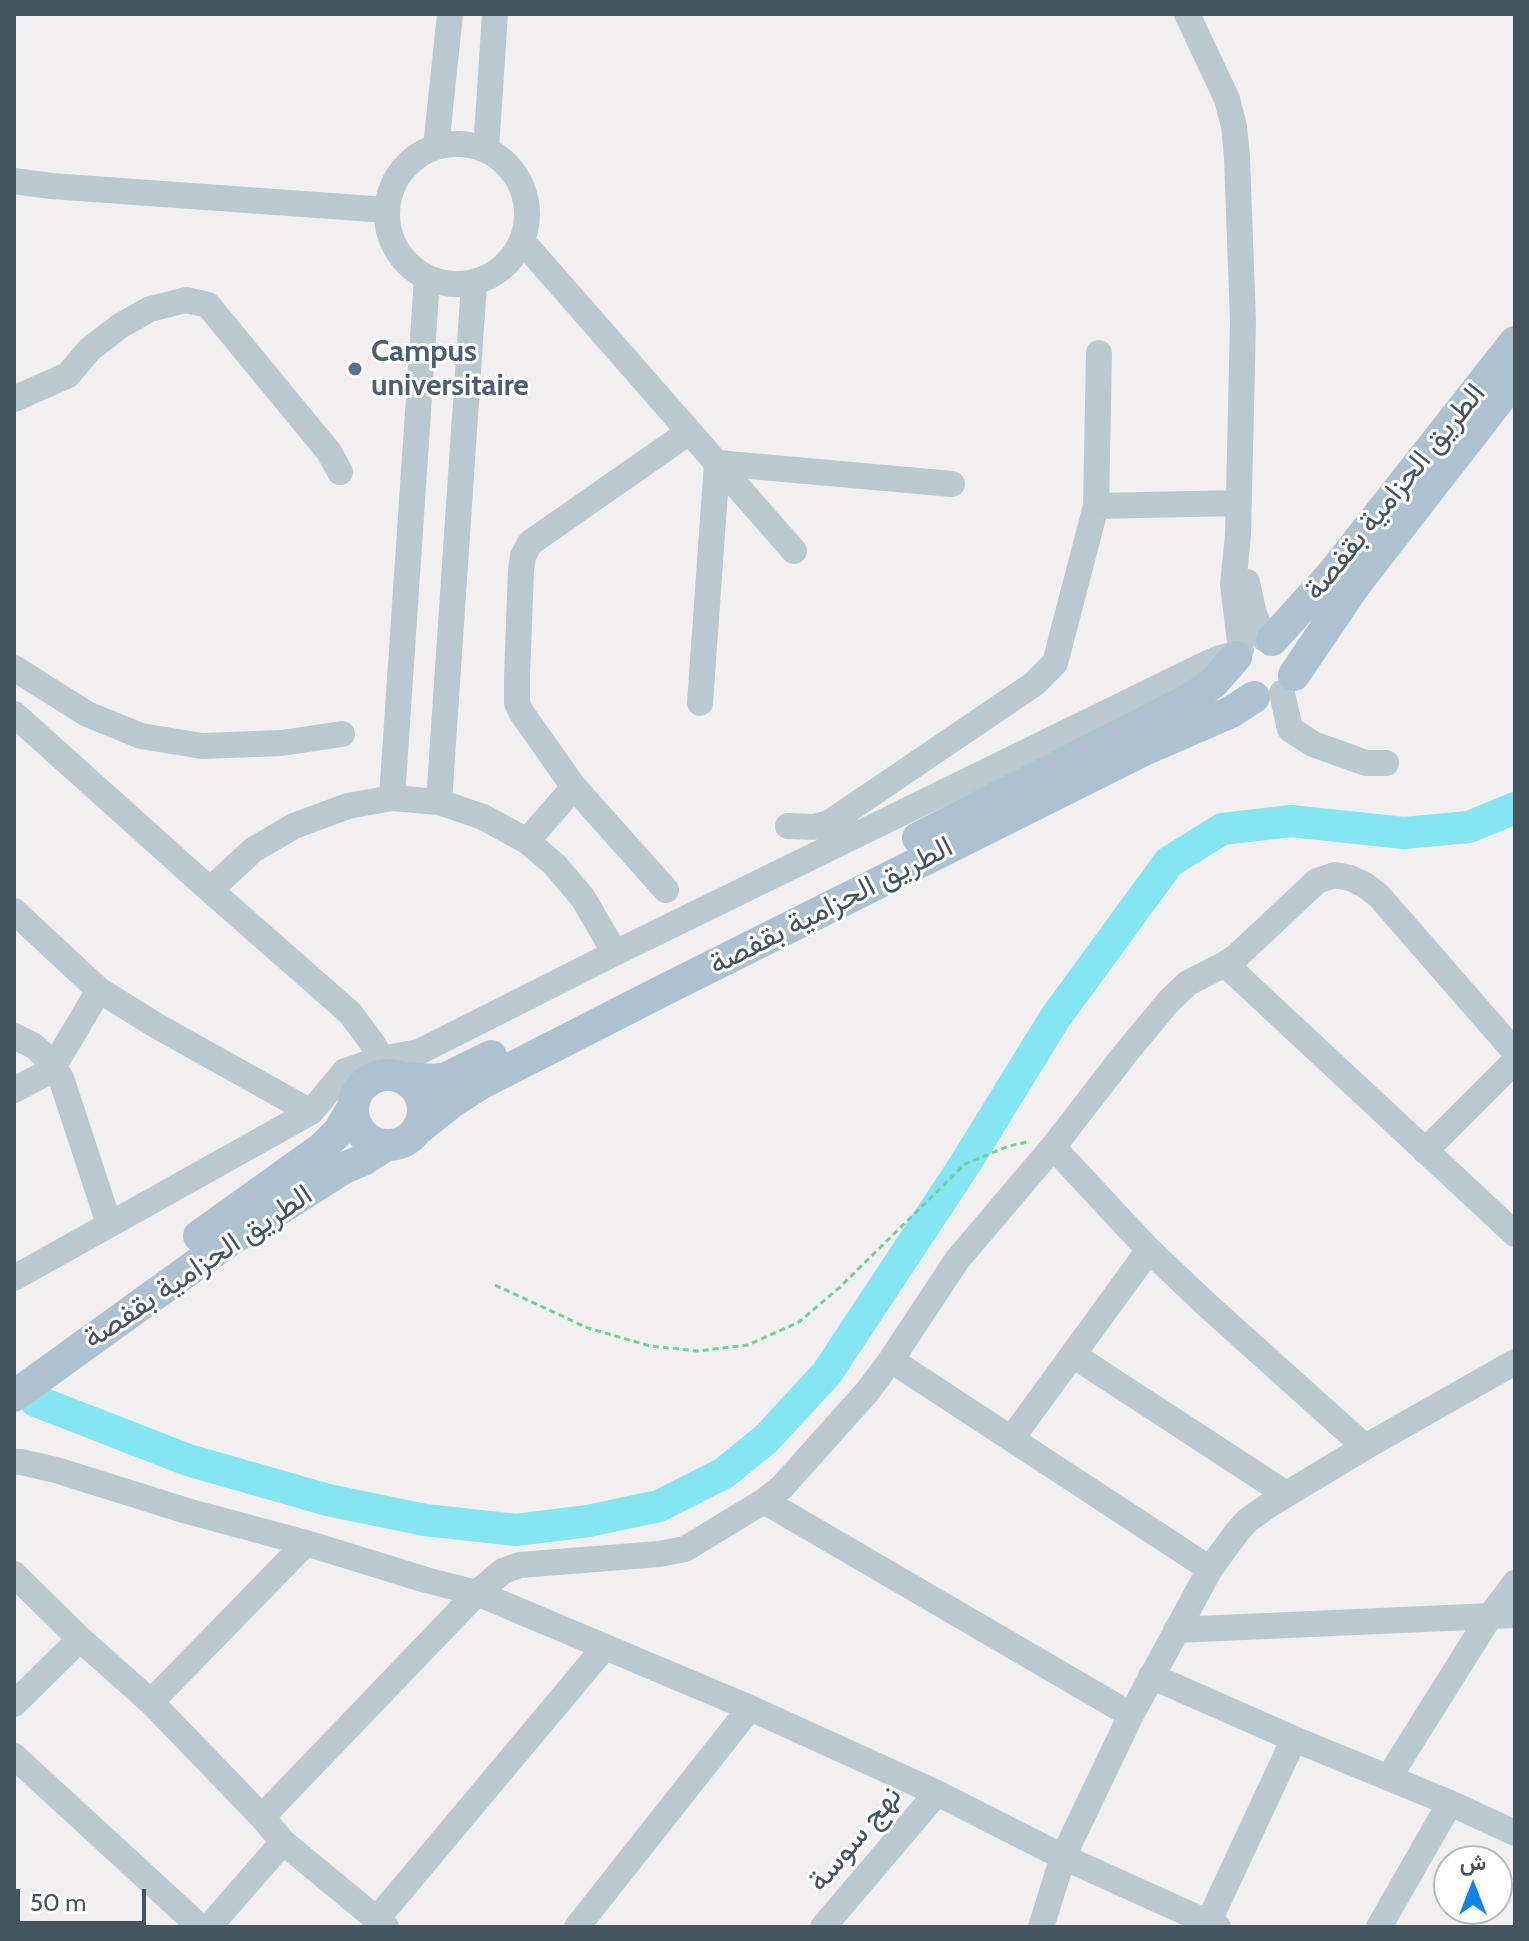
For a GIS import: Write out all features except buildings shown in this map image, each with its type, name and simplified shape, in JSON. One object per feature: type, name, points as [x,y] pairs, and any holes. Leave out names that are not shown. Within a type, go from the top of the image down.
[{"type":"main road","name":"الطريق الحزامية بقفصة","points":[[14,1369],[322,1148],[339,1131],[376,1078],[446,1078],[1192,698],[1213,683],[1333,573],[1515,342]]},
{"type":"main road","name":"الطريق الحزامية بقفصة","points":[[417,1130],[480,1084],[1118,763],[1277,689],[1515,379]]},
{"type":"main road","points":[[1285,647],[1290,653],[1295,667],[1277,689],[1241,688],[1234,673],[1251,648],[1285,647]]},
{"type":"main road","points":[[376,1078],[412,1084],[422,1101],[422,1121],[417,1130],[402,1143],[386,1145],[372,1142],[357,1128],[376,1078]]},
{"type":"main road","name":"الطريق الحزامية بقفصة","points":[[14,1396],[229,1241],[386,1145]]},
{"type":"street","points":[[436,147],[450,14]]},
{"type":"street","points":[[486,150],[495,14]]},
{"type":"street","points":[[14,1278],[311,1112],[345,1071],[376,1078],[419,1052],[615,953],[1202,666],[1251,648],[1254,614],[1238,535],[1243,322],[1234,126],[1227,99],[1187,14]]},
{"type":"street","points":[[470,145],[486,150],[505,162],[518,179],[526,199],[528,221],[523,242],[511,260],[495,274],[474,283],[451,284],[427,278],[410,267],[396,250],[389,231],[387,210],[391,189],[402,171],[417,157],[436,147],[470,145]]},
{"type":"street","points":[[14,181],[387,210]]},
{"type":"street","points":[[523,242],[794,551]]},
{"type":"street","points":[[392,798],[427,278]]},
{"type":"street","points":[[439,802],[474,283]]},
{"type":"street","points":[[14,399],[68,375],[90,349],[120,326],[150,309],[186,300],[208,305],[329,452],[340,472]]},
{"type":"street","points":[[788,826],[814,827],[829,823],[1034,684],[1055,663],[1096,506],[1099,353]]},
{"type":"street","points":[[666,890],[574,787],[517,703],[523,556],[530,543],[689,432]]},
{"type":"street","points":[[717,463],[952,484]]},
{"type":"street","points":[[700,703],[717,463]]},
{"type":"street","points":[[1096,506],[1239,503]]},
{"type":"street","points":[[14,668],[87,714],[141,736],[202,746],[282,743],[342,734]]},
{"type":"street","points":[[1277,689],[1290,729],[1313,744],[1366,763],[1386,763]]},
{"type":"street","points":[[14,714],[350,1013],[376,1078]]},
{"type":"street","points":[[527,841],[574,787]]},
{"type":"street","points":[[210,890],[253,850],[294,826],[348,806],[392,798],[439,802],[483,817],[527,841],[555,865],[583,898],[615,953]]},
{"type":"street","points":[[262,1817],[477,1593],[503,1571],[517,1566],[685,1549],[782,1487],[867,1392],[957,1260],[1053,1147],[1169,1001],[1188,983],[1225,964],[1317,881],[1335,875],[1350,878],[1379,896],[1515,1052]]},
{"type":"street","points":[[14,911],[99,990],[311,1112]]},
{"type":"street","points":[[1225,964],[1515,1234]]},
{"type":"street","points":[[14,1090],[55,1067],[99,990]]},
{"type":"street","points":[[14,1036],[34,1046],[55,1067],[109,1224]]},
{"type":"street","points":[[1425,1151],[1515,1061]]},
{"type":"street","points":[[1053,1147],[1149,1250],[1365,1447]]},
{"type":"street","points":[[1012,1438],[1149,1250]]},
{"type":"street","points":[[1073,1355],[1286,1494]]},
{"type":"street","points":[[891,1360],[1210,1569]]},
{"type":"street","points":[[1041,1927],[1063,1857],[1131,1715],[1210,1569],[1237,1532],[1248,1520],[1286,1494],[1515,1362]]},
{"type":"street","points":[[14,1462],[56,1470],[187,1511],[477,1593],[750,1708],[1213,1925],[1294,1739]]},
{"type":"street","points":[[764,1501],[1131,1715]]},
{"type":"street","points":[[151,1702],[306,1543]]},
{"type":"street","points":[[14,1574],[80,1639],[151,1702],[283,1842],[381,1923],[604,1648]]},
{"type":"street","points":[[1389,1777],[1503,1616],[1515,1583]]},
{"type":"street","points":[[1176,1630],[1503,1616]]},
{"type":"street","points":[[14,1704],[80,1639]]},
{"type":"street","points":[[1151,1676],[1515,1833]]},
{"type":"street","points":[[577,1927],[750,1708]]},
{"type":"street","points":[[14,1756],[200,1927]]},
{"type":"street","name":"نهج سوسة","points":[[823,1927],[937,1793]]},
{"type":"street","points":[[1379,1927],[1450,1803]]},
{"type":"street","points":[[209,1927],[283,1842]]},
{"type":"path","points":[[495,1285],[588,1328],[650,1346],[698,1351],[748,1345],[799,1322],[840,1287],[965,1164],[1009,1146],[1028,1142],[1053,1147]]},
{"type":"waterway","points":[[36,1401],[188,1460],[328,1500],[425,1520],[516,1530],[588,1521],[659,1506],[724,1473],[766,1439],[827,1373],[965,1164],[1055,1018],[1169,862],[1222,829],[1291,821],[1404,833],[1469,827],[1515,808]]},
{"type":"place","name":"Campus universitaire","points":[[355,369]]}]
